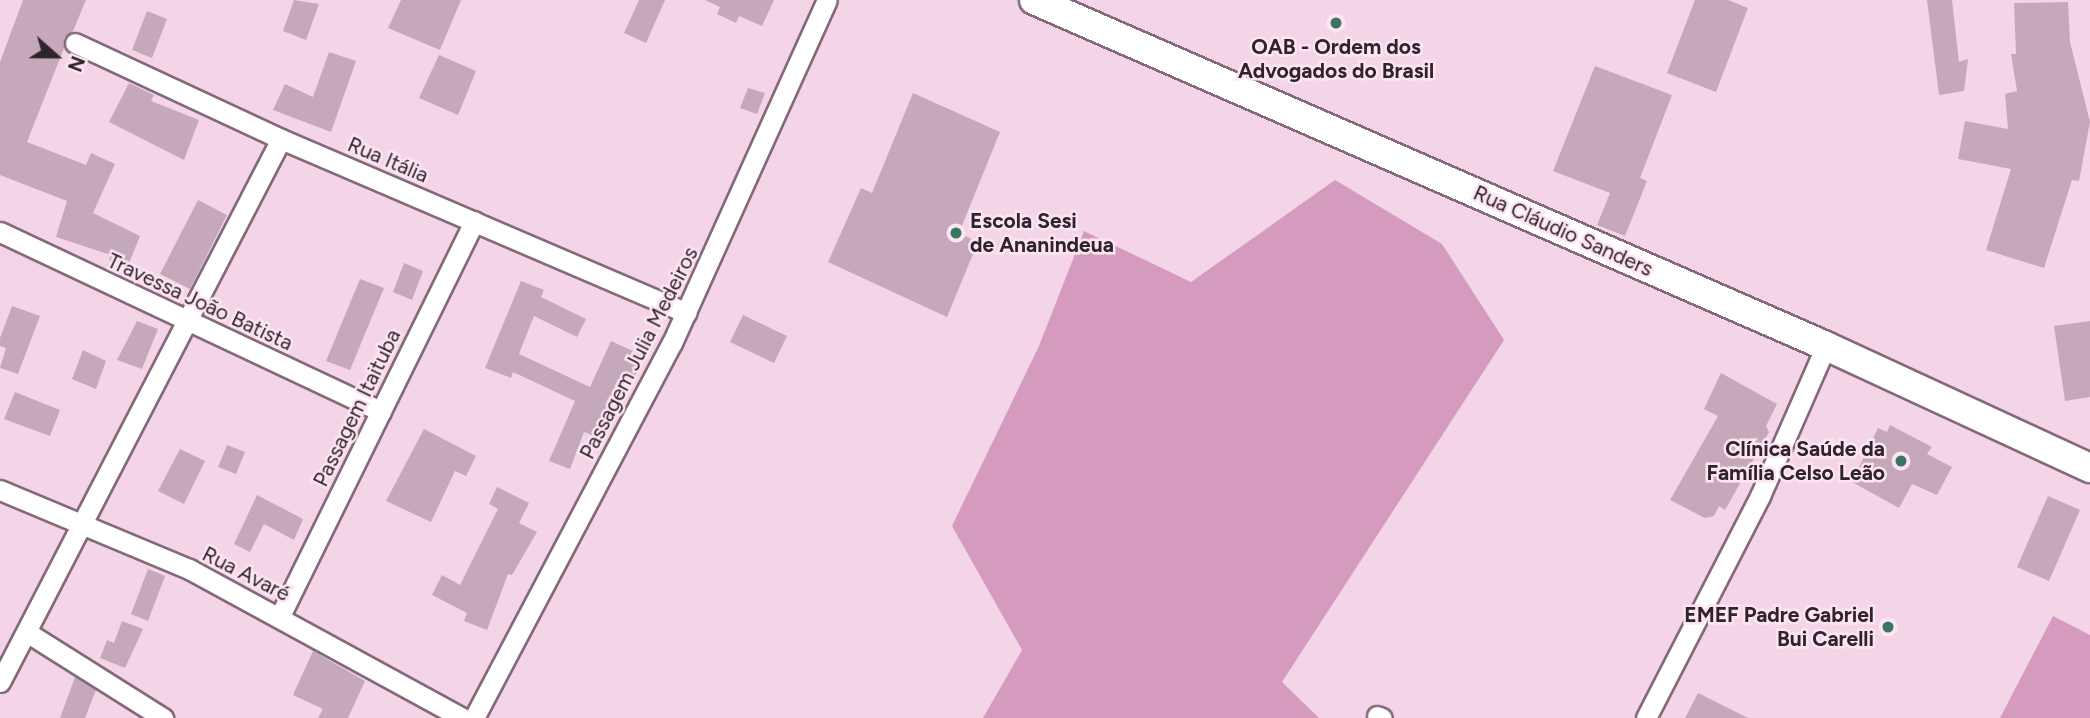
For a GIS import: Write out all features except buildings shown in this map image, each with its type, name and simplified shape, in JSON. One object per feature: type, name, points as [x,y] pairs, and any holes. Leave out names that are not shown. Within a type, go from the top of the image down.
[{"type":"main road","name":"Rua Cláudio Sanders","points":[[1034,0],[1826,346],[2090,468]]},
{"type":"street","name":"Passagem Julia Medeiros","points":[[474,718],[686,313],[827,0]]},
{"type":"street","name":"Rua Itália","points":[[75,43],[281,139],[686,313]]},
{"type":"street","points":[[0,682],[6,657],[28,633],[82,522],[281,139]]},
{"type":"street","name":"Passagem Itaituba","points":[[280,616],[474,220]]},
{"type":"street","name":"Travessa João Batista","points":[[0,232],[187,323],[381,411]]},
{"type":"street","points":[[1646,718],[1760,496],[1826,346]]},
{"type":"street","name":"Rua Avaré","points":[[0,490],[82,522],[280,616],[462,718]]},
{"type":"street","points":[[28,633],[163,718]]},
{"type":"shaded area","points":[[1335,180],[1442,244],[1504,340],[1282,682],[1319,718],[983,718],[1022,650],[952,526],[1039,346],[1084,231],[1191,282]]},
{"type":"shaded area","points":[[2053,616],[2090,635],[2090,718],[2000,718]]},
{"type":"place","name":"OAB - Ordem dos Advogados do Brasil","points":[[1336,23]]},
{"type":"place","name":"Escola Sesi de Ananindeua","points":[[956,233]]},
{"type":"place","name":"Clínica Saúde da Família Celso Leão","points":[[1901,461]]},
{"type":"place","name":"EMEF Padre Gabriel Bui Carelli","points":[[1888,627]]}]
